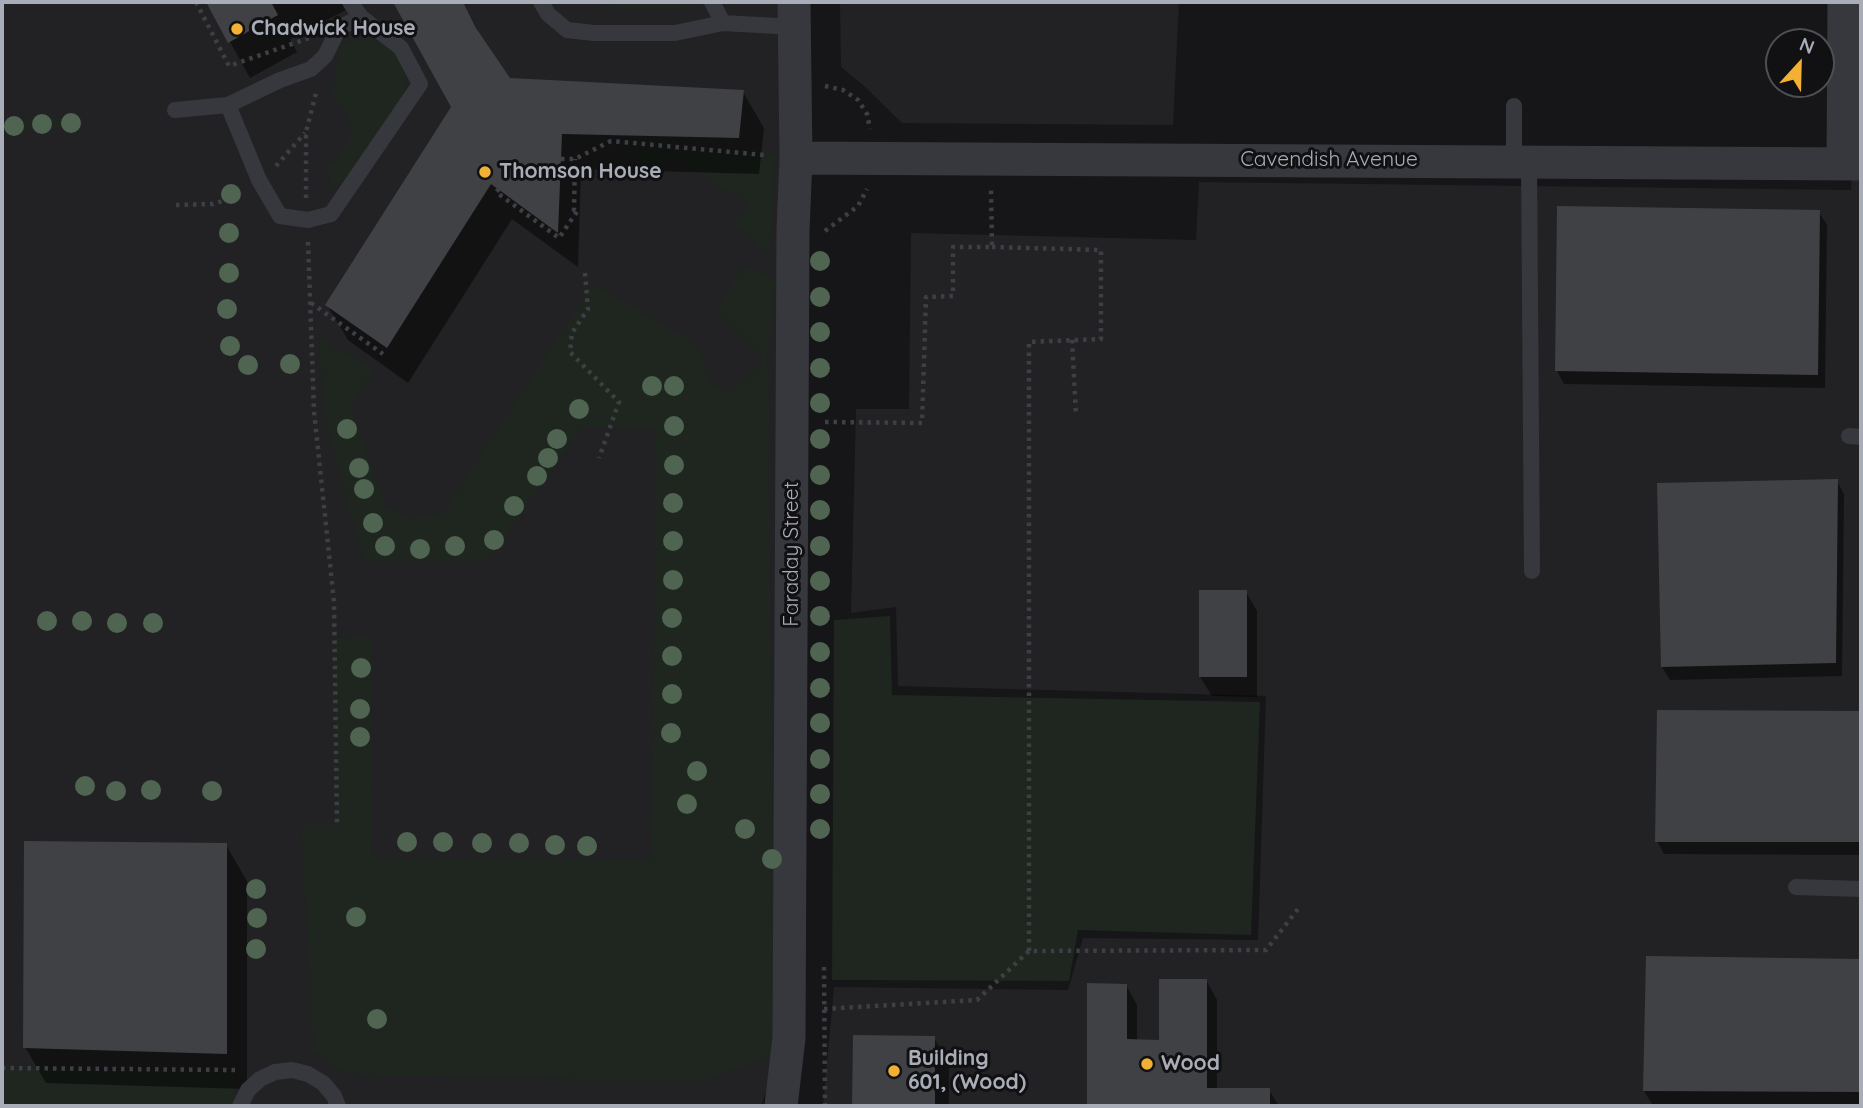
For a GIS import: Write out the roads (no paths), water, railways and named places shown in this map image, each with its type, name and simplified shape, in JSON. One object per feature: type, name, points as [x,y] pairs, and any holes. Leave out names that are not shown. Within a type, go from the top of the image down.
[{"type":"street","points":[[1844,2],[1852,164]]},
{"type":"street","name":"Faraday Street","points":[[781,1106],[789,1038],[793,230],[796,159],[794,14]]},
{"type":"street","name":"Cavendish Avenue","points":[[796,159],[1852,164]]},
{"type":"lane","points":[[228,105],[259,180],[281,216],[308,220],[331,214],[420,84],[401,48],[361,17],[350,2]]},
{"type":"lane","points":[[541,2],[548,14],[566,30],[594,33],[675,33],[723,23],[794,14]]},
{"type":"lane","points":[[712,2],[723,23]]},
{"type":"lane","points":[[175,110],[228,105],[280,80],[311,69],[325,57],[339,29],[361,17]]},
{"type":"lane","points":[[1514,106],[1521,161],[1532,571]]},
{"type":"lane","points":[[1796,887],[1861,889]]},
{"type":"lane","points":[[240,1106],[248,1090],[260,1079],[275,1072],[292,1070],[308,1074],[323,1083],[334,1096],[338,1106]]},
{"type":"place","name":"Chadwick House","points":[[237,29]]},
{"type":"place","name":"Thomson House","points":[[485,172]]},
{"type":"place","name":"Wood","points":[[1147,1064]]},
{"type":"place","name":"Building 601, (Wood)","points":[[894,1071]]}]
